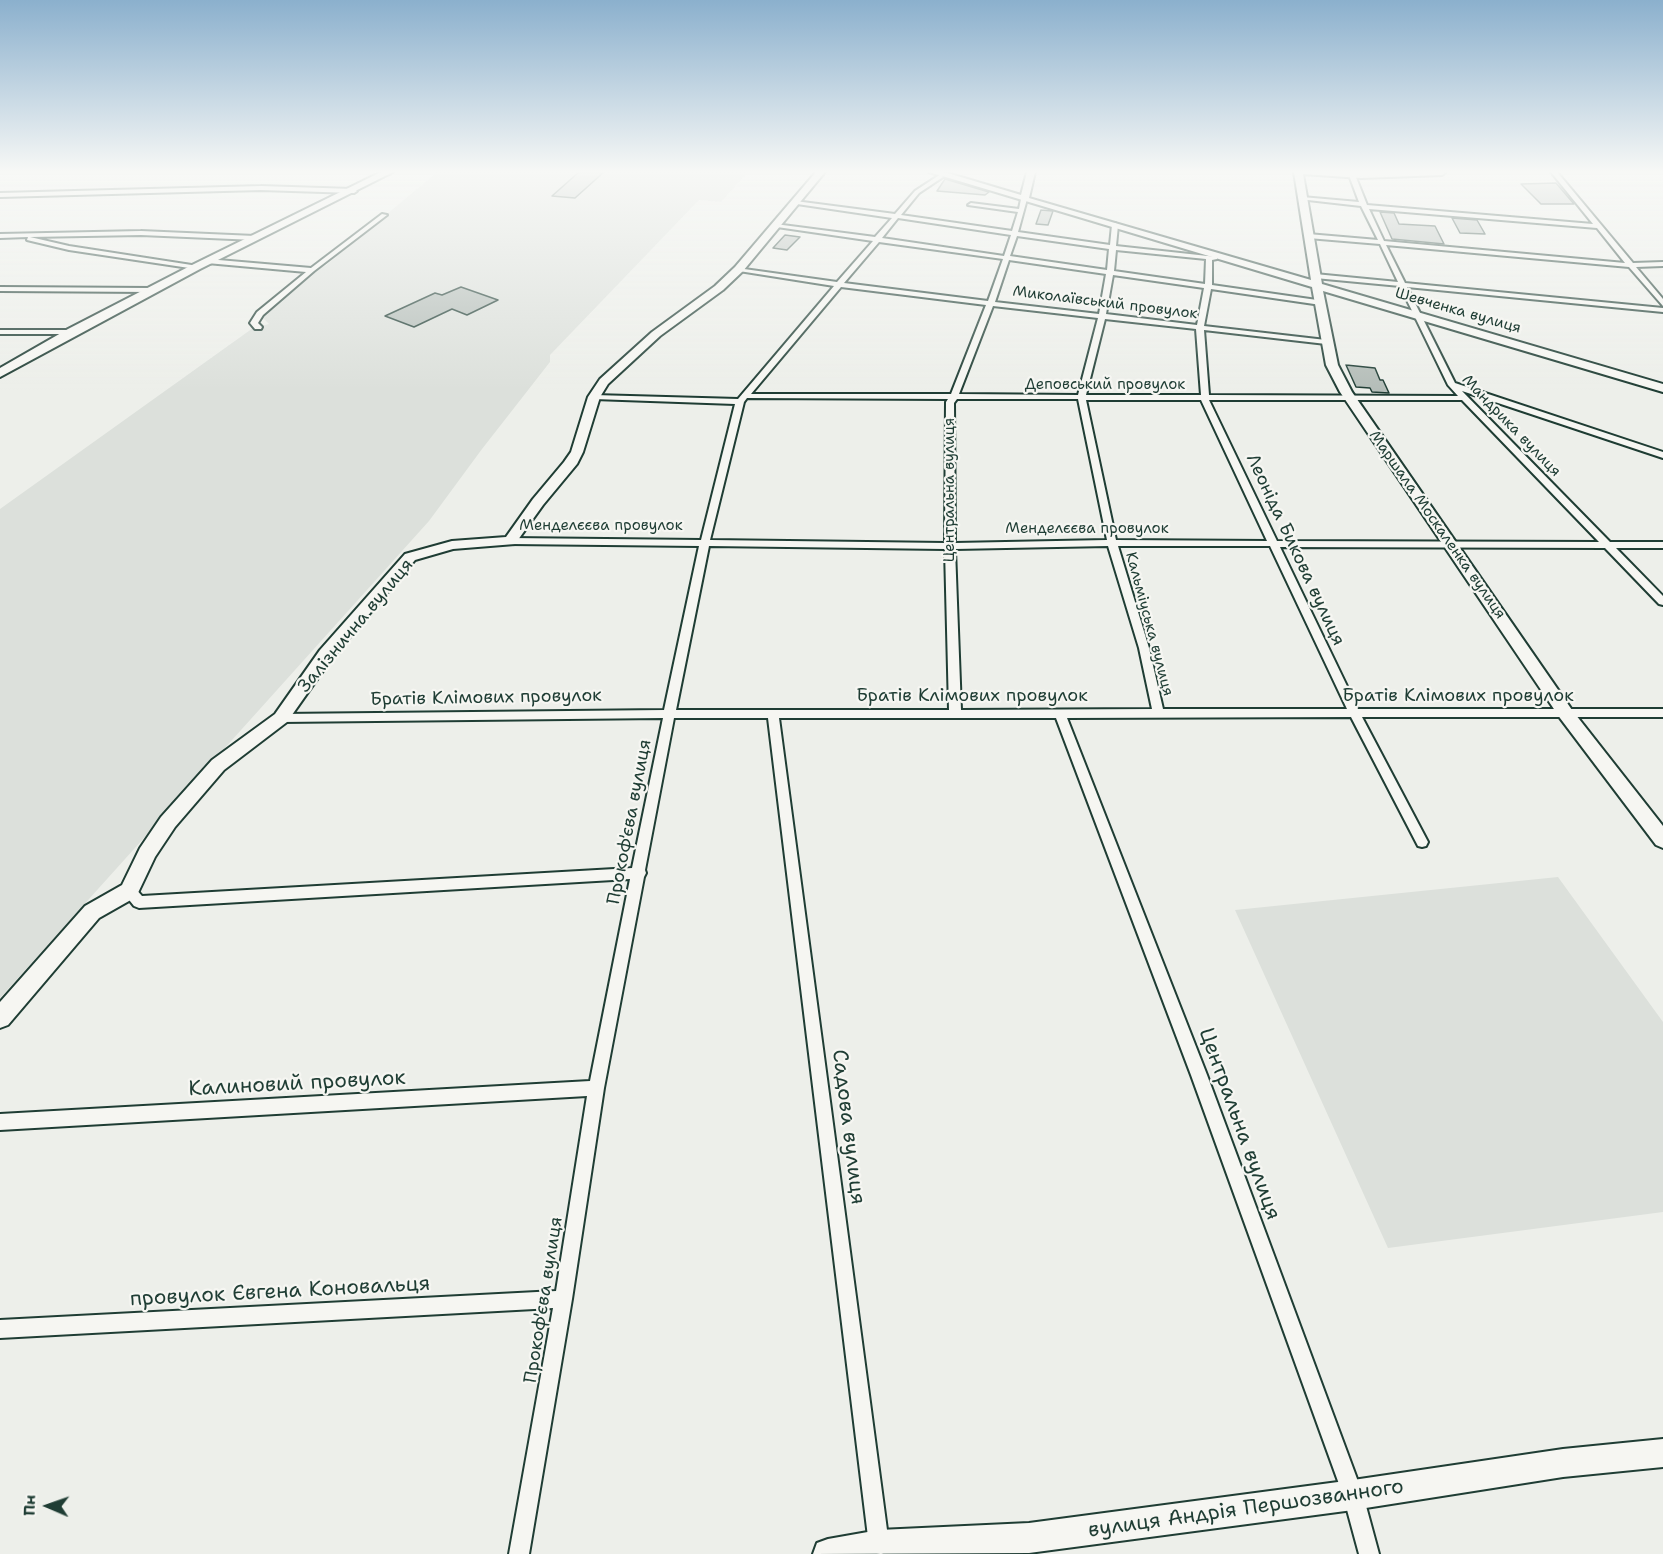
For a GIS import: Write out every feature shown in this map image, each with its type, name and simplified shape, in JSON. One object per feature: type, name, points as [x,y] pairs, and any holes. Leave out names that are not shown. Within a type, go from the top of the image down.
[{"type":"main road","points":[[0,373],[72,332],[242,245]]},
{"type":"street","points":[[53,245],[202,264],[312,270]]},
{"type":"street","points":[[258,327],[254,323],[260,314],[345,245]]},
{"type":"street","points":[[510,541],[537,502],[570,464],[577,452],[594,397],[604,382],[656,333],[704,300],[739,269],[760,245]]},
{"type":"street","name":"Прокоф'єва вулиця","points":[[519,1554],[563,1299],[596,1088],[705,542],[744,399],[874,245]]},
{"type":"street","points":[[914,245],[1321,303]]},
{"type":"street","name":"Центральна вулиця","points":[[955,714],[952,688],[950,402],[954,398],[1011,245]]},
{"type":"street","points":[[1086,245],[1230,259]]},
{"type":"street","name":"Кальміуська вулиця","points":[[1112,245],[1102,317],[1082,399],[1112,543],[1144,648],[1158,713]]},
{"type":"street","name":"Шевченка вулиця","points":[[1181,245],[1316,282],[1663,388]]},
{"type":"street","name":"Маршала Москаленка вулиця","points":[[1309,245],[1326,342],[1336,373],[1350,399],[1451,543],[1566,714],[1663,840]]},
{"type":"street","name":"Мандрика вулиця","points":[[1383,245],[1452,385],[1663,602]]},
{"type":"street","points":[[1399,245],[1629,265],[1663,264]]},
{"type":"street","points":[[1613,245],[1663,304]]},
{"type":"street","name":"Леоніда Бикова вулиця","points":[[1209,257],[1208,288],[1200,328],[1205,399],[1355,715],[1422,842]]},
{"type":"street","name":"Миколаївський провулок","points":[[739,269],[1102,317],[1326,342]]},
{"type":"street","points":[[1316,282],[1401,284],[1663,310]]},
{"type":"street","points":[[0,289],[152,290]]},
{"type":"street","points":[[0,332],[72,332]]},
{"type":"street","points":[[1452,385],[1663,455]]},
{"type":"street","name":"Деповський провулок","points":[[594,397],[744,399],[1464,398]]},
{"type":"street","name":"Менделєєва провулок","points":[[510,541],[950,546],[1112,543],[1663,545]]},
{"type":"street","name":"Залізнична вулиця","points":[[129,891],[147,853],[175,814],[218,765],[281,718],[326,654],[410,556],[453,545],[510,541]]},
{"type":"street","name":"Центральна вулиця","points":[[1060,713],[1199,1075],[1353,1496],[1369,1554]]},
{"type":"street","name":"Братів Клімових провулок","points":[[281,718],[669,714],[1663,713]]},
{"type":"street","name":"Садова вулиця","points":[[772,715],[792,852],[879,1545]]},
{"type":"street","points":[[0,1018],[92,912],[129,891],[139,902],[639,873]]},
{"type":"street","name":"Калиновий провулок","points":[[0,1122],[596,1088]]},
{"type":"street","name":"провулок Євгена Коновальця","points":[[0,1329],[563,1299]]},
{"type":"street","name":"вулиця Андрія Першозванного","points":[[828,1554],[879,1545],[1029,1538],[1353,1496],[1563,1463],[1663,1454]]},
{"type":"shaded area","points":[[351,245],[656,245],[550,355],[550,362],[429,521],[0,998],[0,509],[253,328],[269,324],[261,316],[319,268],[325,266]]},
{"type":"shaded area","points":[[1558,877],[1663,1022],[1663,1212],[1388,1248],[1235,910]]},
{"type":"building","points":[[776,245],[792,245],[787,250],[773,248]]},
{"type":"building","points":[[461,287],[498,300],[467,315],[452,309],[414,327],[385,316],[435,293],[442,295]]},
{"type":"building","points":[[1346,365],[1375,368],[1389,393],[1372,392],[1370,388],[1356,387]]}]
